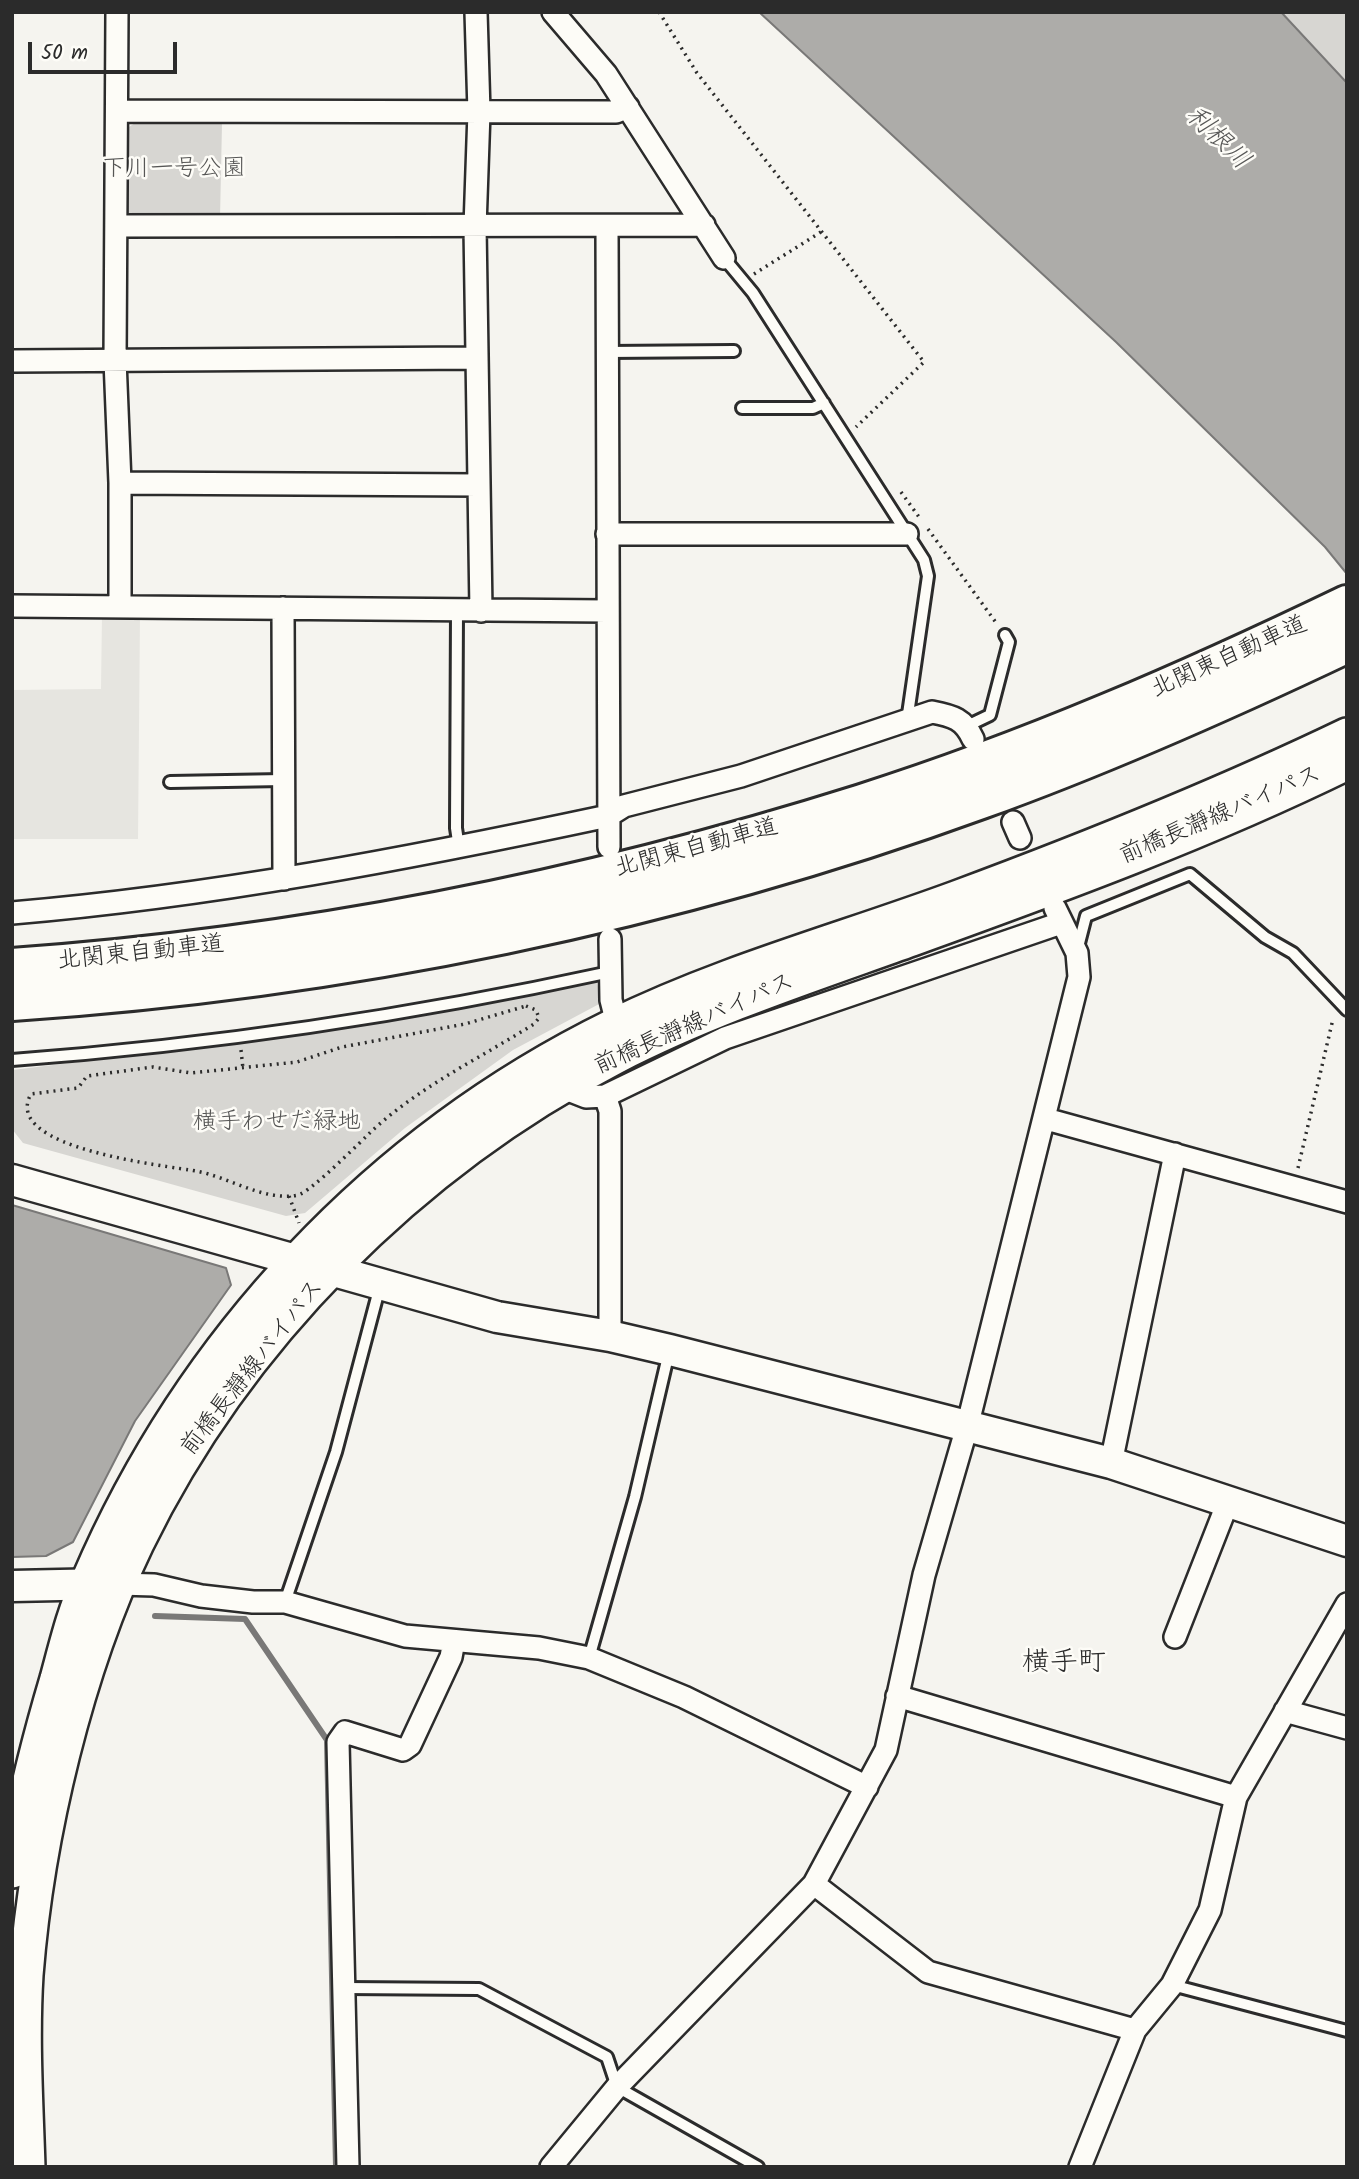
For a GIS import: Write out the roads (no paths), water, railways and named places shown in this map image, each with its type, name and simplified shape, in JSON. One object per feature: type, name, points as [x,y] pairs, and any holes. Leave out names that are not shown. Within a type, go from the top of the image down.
[{"type":"highway","name":"北関東自動車道","points":[[12,1001],[273,975],[536,927],[671,894],[848,844],[980,800],[1104,734],[1229,661],[1347,605]]},
{"type":"highway","name":"北関東自動車道","points":[[12,968],[269,941],[528,893],[639,867],[1104,734],[1347,643]]},
{"type":"main road","name":"前橋長瀞線バイパス","points":[[12,1871],[36,1749],[86,1585],[119,1513],[159,1442],[206,1372],[301,1244],[409,1154],[541,1063],[617,1024],[729,976],[1179,825],[1347,735]]},
{"type":"main road","name":"前橋長瀞線バイパス","points":[[28,2167],[24,2056],[26,1974],[44,1849],[63,1754],[119,1584],[152,1515],[193,1443],[267,1343],[338,1264],[450,1164],[491,1133],[616,1057],[741,1001],[1179,825],[1347,763]]},
{"type":"street","points":[[117,12],[115,360],[120,483],[120,606]]},
{"type":"street","points":[[476,12],[479,112],[475,227],[481,611]]},
{"type":"street","points":[[553,12],[606,74],[724,258]]},
{"type":"street","points":[[118,111],[616,112],[628,107]]},
{"type":"street","points":[[117,226],[607,228],[704,225]]},
{"type":"street","points":[[607,228],[609,847]]},
{"type":"street","points":[[12,361],[477,358]]},
{"type":"street","points":[[120,483],[479,485]]},
{"type":"street","points":[[607,534],[908,534]]},
{"type":"street","points":[[12,606],[607,611]]},
{"type":"street","points":[[283,608],[284,879]]},
{"type":"street","points":[[12,913],[284,879],[459,848],[608,816],[624,806],[741,776],[932,712],[955,717],[970,733]]},
{"type":"street","points":[[551,2167],[617,2087],[814,1884],[886,1750],[924,1575],[967,1427],[1046,1119],[1079,977],[1077,953],[1058,916],[725,1038],[605,1096],[586,1097],[563,1088]]},
{"type":"street","points":[[610,939],[611,1000],[617,1024]]},
{"type":"street","points":[[605,1096],[610,1111],[610,1336]]},
{"type":"street","points":[[1046,1119],[1347,1202]]},
{"type":"street","points":[[1111,1464],[1175,1154]]},
{"type":"street","points":[[12,1161],[301,1244],[380,1285],[497,1317],[610,1336],[670,1350],[1111,1464],[1347,1541]]},
{"type":"street","points":[[12,1180],[301,1244]]},
{"type":"street","points":[[338,1264],[531,1309],[610,1336]]},
{"type":"street","points":[[1175,1637],[1228,1502]]},
{"type":"street","points":[[12,1586],[154,1585],[201,1596],[253,1602],[285,1602],[378,1630],[454,1641],[539,1648],[589,1658],[684,1697],[867,1787]]},
{"type":"street","points":[[1080,2167],[1135,2030],[1172,1985],[1210,1910],[1236,1797],[1347,1604]]},
{"type":"street","points":[[348,2167],[338,1742],[345,1732],[403,1750],[410,1745],[451,1657],[454,1641]]},
{"type":"street","points":[[897,1696],[1236,1797]]},
{"type":"street","points":[[1286,1711],[1347,1728]]},
{"type":"street","points":[[814,1884],[928,1972],[1135,2030]]},
{"type":"lane","points":[[724,258],[743,281],[824,403],[924,560],[928,576],[907,721]]},
{"type":"lane","points":[[607,352],[734,351]]},
{"type":"lane","points":[[742,408],[813,408],[824,403]]},
{"type":"lane","points":[[457,611],[456,828],[459,848]]},
{"type":"lane","points":[[970,733],[990,715],[1009,642],[1005,635]]},
{"type":"lane","points":[[170,782],[284,780]]},
{"type":"lane","points":[[1077,953],[1082,938],[1083,919],[1086,916],[1190,874],[1265,937],[1293,953],[1347,1010]]},
{"type":"lane","points":[[12,1060],[239,1038],[393,1015],[610,972]]},
{"type":"lane","points":[[285,1602],[336,1452],[380,1285]]},
{"type":"lane","points":[[589,1658],[635,1497],[670,1350]]},
{"type":"lane","points":[[1172,1985],[1347,2031]]},
{"type":"lane","points":[[344,1987],[479,1989],[607,2057],[617,2087],[758,2167]]},
{"type":"water","name":"利根川","points":[[759,12],[1281,12],[1347,83],[1347,574],[1325,547],[1116,342]]},
{"type":"water","points":[[12,1205],[226,1268],[231,1285],[135,1421],[73,1542],[46,1556],[12,1557]]},
{"type":"waterway","points":[[155,1616],[245,1619],[327,1740],[336,2167]]},
{"type":"district","name":"横手町","points":[[1064,1665]]},
{"type":"park label","name":"下川一号公園","points":[[174,171]]},
{"type":"park label","name":"横手わせだ緑地","points":[[277,1124]]}]
